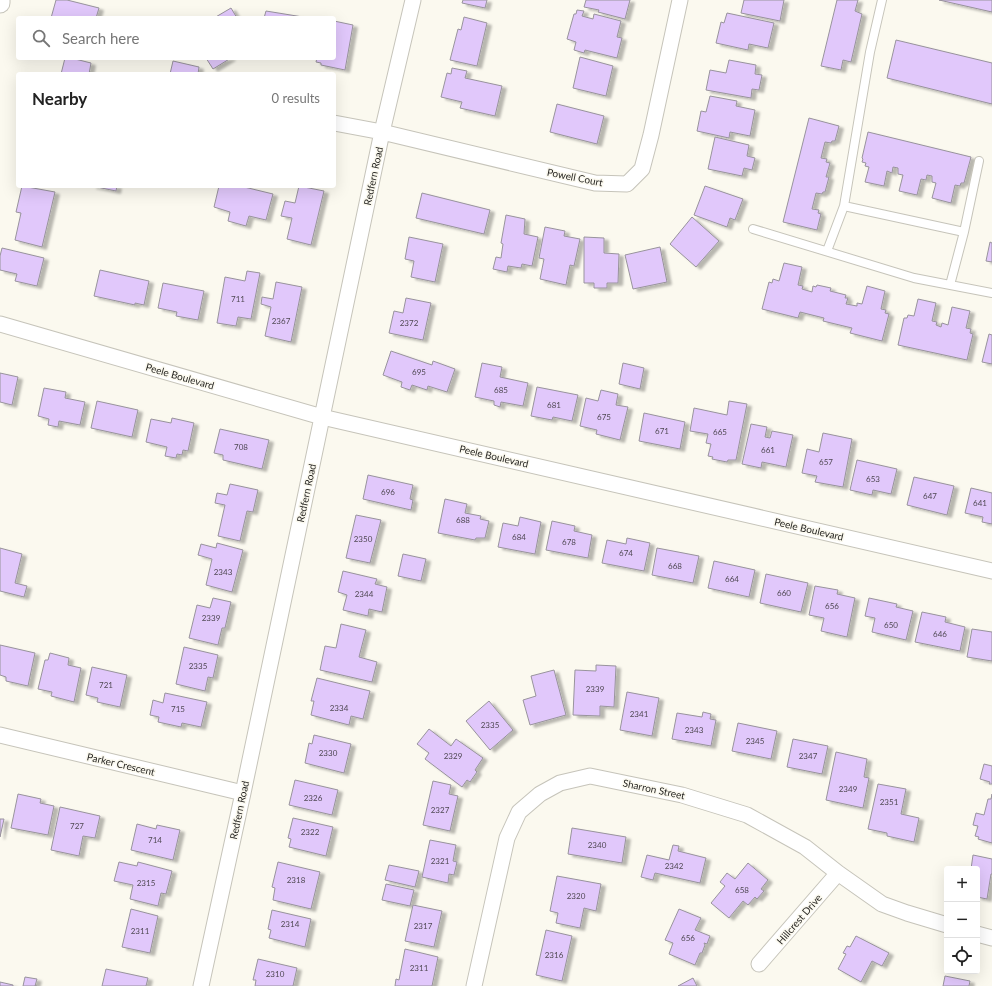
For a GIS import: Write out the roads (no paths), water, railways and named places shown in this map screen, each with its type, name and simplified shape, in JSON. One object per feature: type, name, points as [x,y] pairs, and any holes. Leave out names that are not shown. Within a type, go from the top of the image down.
[{"type":"street","name":"Redfern Road","points":[[201,986],[382,132],[413,0]]},
{"type":"street","name":"Powell Court","points":[[336,123],[382,132],[594,183],[627,184],[642,169],[651,135],[680,0]]},
{"type":"street","name":"Peele Boulevard","points":[[0,324],[322,417],[992,571]]},
{"type":"street","name":"Parker Crescent","points":[[0,735],[243,793]]},
{"type":"street","name":"Sharron Street","points":[[474,986],[507,838],[519,812],[540,794],[560,783],[590,776],[682,795],[747,815],[805,847],[838,873],[882,904],[944,924]]},
{"type":"street","name":"Hillcrest Drive","points":[[759,964],[838,873]]},
{"type":"street","points":[[980,935],[992,938]]},
{"type":"lane","points":[[827,251],[844,206],[870,52],[882,0]]},
{"type":"lane","points":[[950,285],[980,161]]},
{"type":"lane","points":[[844,206],[964,232]]},
{"type":"lane","points":[[753,228],[914,278],[992,293]]}]
